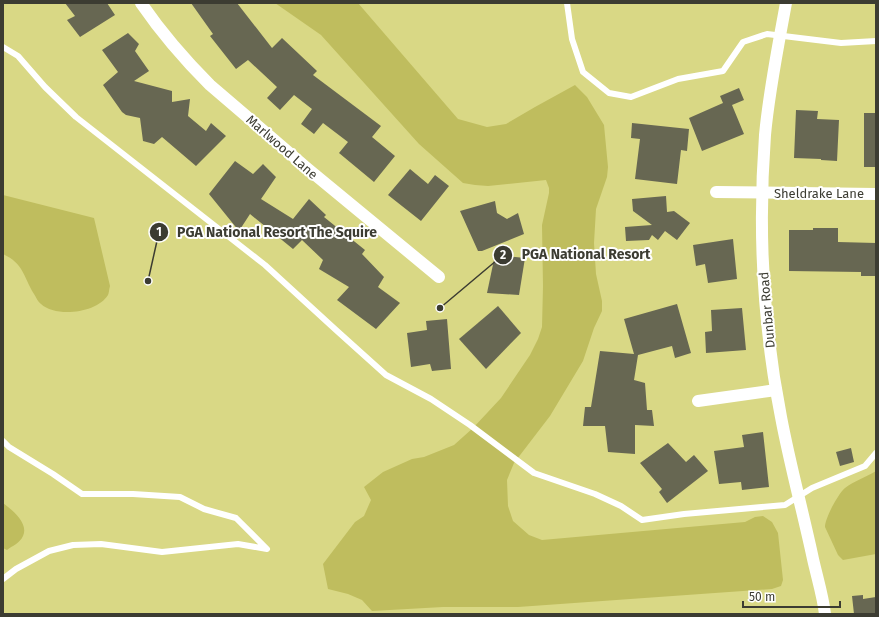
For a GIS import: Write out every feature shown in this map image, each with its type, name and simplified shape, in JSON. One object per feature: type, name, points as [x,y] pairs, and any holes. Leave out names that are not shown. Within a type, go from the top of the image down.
[{"type":"street","name":"Marlwood Lane","points":[[140,3],[160,29],[210,85],[308,169],[439,277]]},
{"type":"street","name":"Dunbar Road","points":[[786,3],[765,133],[762,241],[765,302],[776,390],[825,614]]},
{"type":"street","name":"Sheldrake Lane","points":[[716,192],[876,194]]},
{"type":"street","points":[[698,400],[776,390]]},
{"type":"lane","points":[[567,3],[572,38],[583,72],[608,93],[631,97],[678,79],[723,71],[743,42],[767,34],[841,43],[876,41]]},
{"type":"lane","points":[[3,47],[18,56],[45,87],[76,118],[265,265],[386,375],[431,399],[470,425],[534,473],[595,494],[621,506],[642,520],[684,514],[785,505],[825,482],[865,466],[876,453]]},
{"type":"lane","points":[[3,441],[9,447],[82,494],[133,494],[180,497],[204,509],[236,518],[267,550],[238,544],[162,552],[101,544],[73,545],[49,551],[16,569],[3,580]]},
{"type":"shaded area","points":[[3,3],[876,3],[876,614],[3,614]]},
{"type":"shaded area","points":[[275,3],[358,3],[458,119],[487,127],[506,124],[575,85],[587,97],[604,125],[608,167],[607,177],[596,209],[594,243],[596,274],[602,301],[602,311],[594,328],[583,361],[550,416],[514,463],[507,480],[508,506],[513,521],[529,535],[542,540],[745,522],[755,517],[763,516],[772,522],[778,533],[783,580],[781,586],[772,589],[518,607],[443,607],[372,611],[362,600],[348,594],[328,589],[323,564],[355,522],[364,516],[371,500],[364,487],[383,472],[412,459],[424,457],[454,445],[473,428],[501,398],[530,355],[542,327],[542,225],[549,188],[546,180],[488,186],[463,183],[419,144],[321,35]]},
{"type":"shaded area","points":[[3,195],[94,218],[110,286],[108,295],[103,301],[95,306],[76,312],[66,312],[48,308],[38,301],[19,266],[3,254]]},
{"type":"shaded area","points":[[876,471],[876,554],[843,560],[838,555],[825,527],[829,512],[845,488]]},
{"type":"shaded area","points":[[3,503],[19,517],[24,526],[23,536],[20,541],[7,550],[3,548]]},
{"type":"building","points":[[65,3],[107,3],[115,15],[80,37],[67,20],[75,16]]},
{"type":"building","points":[[191,3],[237,3],[272,48],[282,38],[317,71],[313,75],[381,126],[372,137],[395,156],[374,182],[339,153],[348,142],[323,123],[314,134],[301,124],[312,109],[294,95],[280,110],[267,98],[277,87],[248,60],[236,69],[210,36],[213,34]]},
{"type":"building","points":[[128,33],[139,44],[135,51],[149,71],[134,81],[172,91],[172,102],[190,99],[188,116],[206,131],[211,123],[226,136],[196,166],[162,137],[154,144],[143,141],[140,118],[126,115],[122,112],[103,85],[118,72],[102,50]]},
{"type":"building","points":[[739,88],[744,100],[732,105],[744,134],[702,151],[689,118],[723,103],[720,96]]},
{"type":"building","points":[[796,110],[818,111],[817,119],[839,120],[837,161],[794,158]]},
{"type":"building","points":[[864,113],[876,113],[876,167],[864,167]]},
{"type":"building","points":[[632,123],[689,129],[687,151],[681,150],[677,184],[635,179],[640,139],[631,138]]},
{"type":"building","points":[[235,161],[253,174],[263,164],[276,177],[261,199],[293,219],[309,199],[326,215],[324,217],[365,250],[362,254],[384,277],[378,287],[400,303],[376,329],[337,300],[349,287],[319,269],[323,260],[302,240],[293,249],[250,214],[239,231],[209,194]]},
{"type":"building","points":[[410,169],[428,184],[435,175],[449,186],[421,221],[388,195]]},
{"type":"building","points":[[666,196],[667,212],[674,211],[690,223],[677,240],[665,231],[658,240],[652,235],[649,240],[626,241],[625,227],[652,225],[633,211],[632,199]]},
{"type":"building","points":[[495,201],[497,213],[507,219],[518,213],[524,234],[482,251],[478,251],[460,211]]},
{"type":"building","points":[[813,228],[838,228],[838,242],[876,243],[876,276],[861,276],[861,272],[789,271],[789,230],[813,230]]},
{"type":"building","points":[[733,239],[737,279],[708,283],[705,264],[696,266],[693,245]]},
{"type":"building","points":[[495,255],[525,258],[519,295],[487,293]]},
{"type":"building","points":[[677,304],[691,353],[675,358],[672,346],[638,355],[634,380],[645,383],[647,410],[652,410],[654,426],[635,425],[635,454],[608,452],[605,426],[583,426],[585,407],[591,407],[600,351],[634,354],[624,319]]},
{"type":"building","points":[[498,306],[521,333],[486,369],[459,339]]},
{"type":"building","points":[[742,308],[746,350],[706,353],[705,332],[712,331],[711,310]]},
{"type":"building","points":[[447,319],[451,369],[432,371],[430,364],[411,367],[407,333],[427,330],[426,321]]},
{"type":"building","points":[[763,432],[769,487],[742,490],[741,482],[719,484],[714,451],[744,447],[742,435]]},
{"type":"building","points":[[668,443],[686,462],[694,455],[708,471],[667,503],[659,492],[662,489],[640,463]]},
{"type":"building","points":[[851,448],[854,462],[840,466],[836,452]]},
{"type":"building","points":[[863,595],[863,599],[876,597],[876,614],[854,614],[852,596]]},
{"type":"place","name":"PGA National Resort The Squire","points":[[148,281]]},
{"type":"place","name":"PGA National Resort","points":[[440,308]]}]
